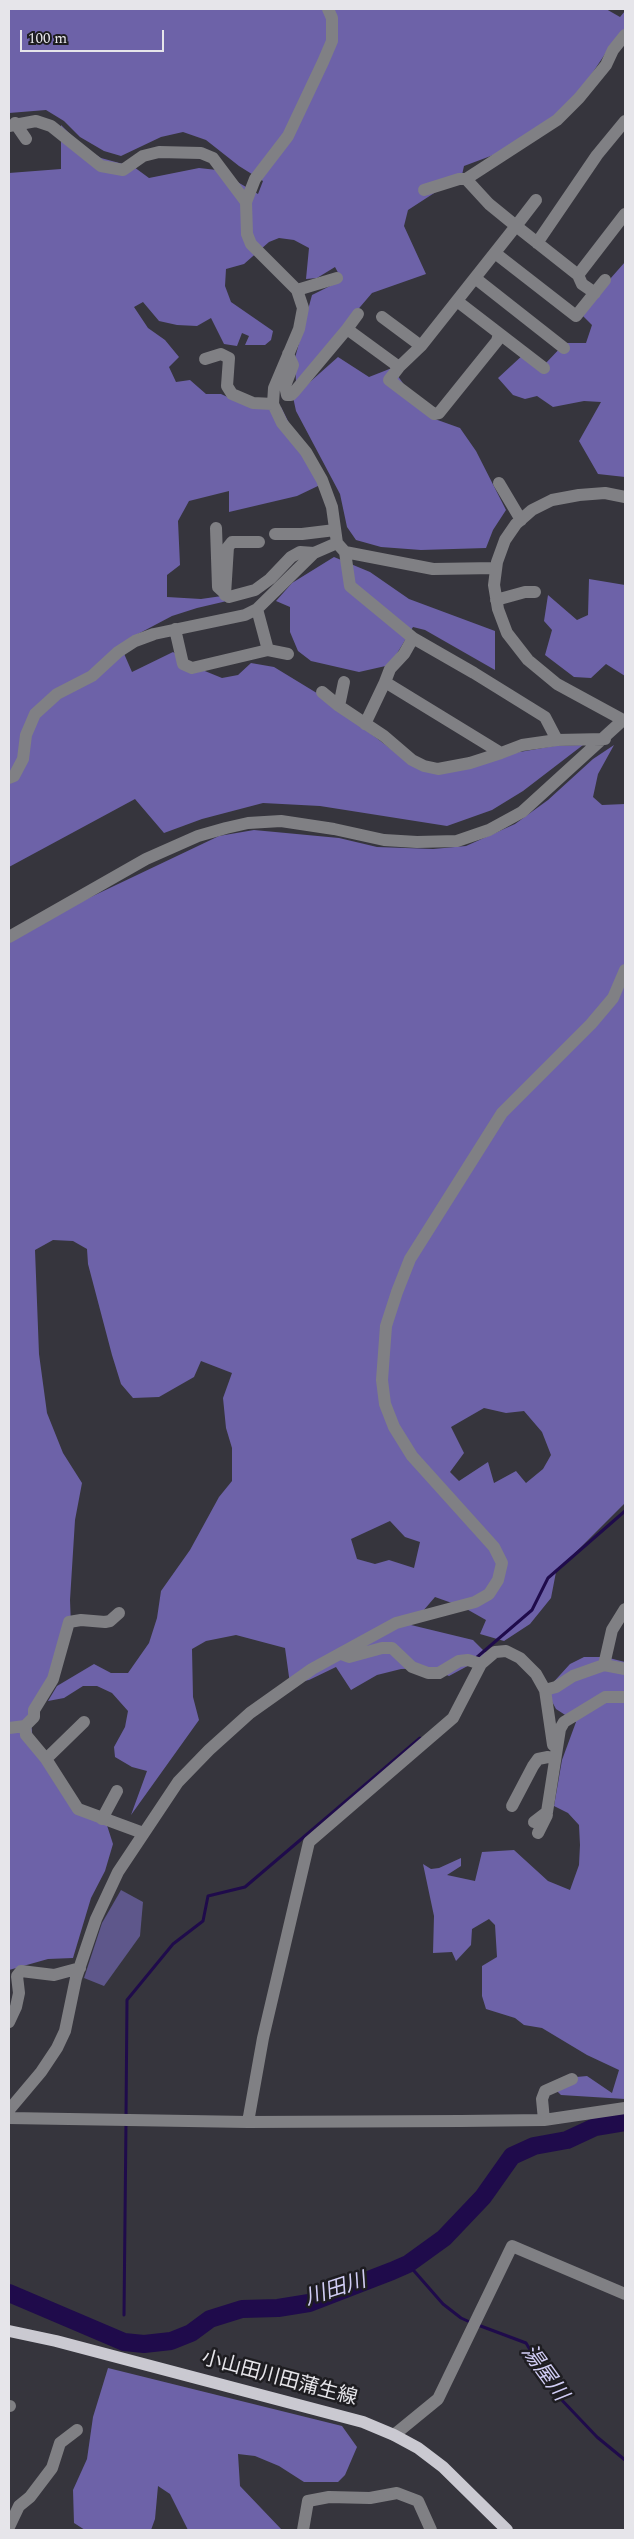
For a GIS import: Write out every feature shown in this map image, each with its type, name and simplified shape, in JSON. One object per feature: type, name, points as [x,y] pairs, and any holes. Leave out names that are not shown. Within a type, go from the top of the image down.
[{"type":"main road","name":"小山田川田蒲生線","points":[[9,2331],[56,2340],[335,2414],[394,2434],[418,2448],[443,2467],[507,2530]]},
{"type":"street","points":[[328,9],[332,18],[332,41],[288,136],[255,179],[246,202],[247,234],[251,244],[297,290],[303,308],[299,329],[274,388],[273,404],[282,423],[306,452],[322,480],[332,507],[335,530],[350,586],[413,638],[545,717],[557,740]]},
{"type":"street","points":[[466,180],[557,120],[606,65],[613,50],[625,35]]},
{"type":"street","points":[[12,125],[36,121],[50,126],[101,166],[116,169],[123,170],[143,156],[159,152],[201,153],[213,158],[246,202]]},
{"type":"street","points":[[537,243],[597,155],[625,121]]},
{"type":"street","points":[[12,125],[26,140]]},
{"type":"street","points":[[424,190],[459,179],[466,180],[489,204],[578,275],[582,284],[595,293]]},
{"type":"street","points":[[499,334],[497,341],[439,413],[434,414],[389,380],[399,367],[421,346],[536,200]]},
{"type":"street","points":[[578,275],[625,214]]},
{"type":"street","points":[[495,253],[576,316],[605,280]]},
{"type":"street","points":[[297,290],[337,278]]},
{"type":"street","points":[[475,278],[564,348]]},
{"type":"street","points":[[457,301],[544,368]]},
{"type":"street","points":[[288,354],[293,366],[285,391],[287,395],[292,395],[358,314]]},
{"type":"street","points":[[382,317],[421,346]]},
{"type":"street","points":[[347,329],[399,367]]},
{"type":"street","points":[[205,358],[221,354],[229,358],[227,386],[232,394],[253,403],[273,404]]},
{"type":"street","points":[[499,482],[521,520]]},
{"type":"street","points":[[9,937],[146,859],[198,836],[226,828],[248,823],[282,821],[334,829],[384,840],[417,842],[457,841],[489,830],[522,812],[624,720],[594,706],[557,684],[528,660],[507,633],[496,600],[494,585],[496,568],[505,540],[532,510],[552,500],[605,493],[625,497]]},
{"type":"street","points":[[216,528],[218,586],[229,597],[255,590],[270,579],[291,557],[300,552],[314,553],[341,548],[432,569],[496,568]]},
{"type":"street","points":[[275,534],[302,534],[335,530]]},
{"type":"street","points":[[226,595],[228,546],[232,542],[259,542]]},
{"type":"street","points":[[9,778],[14,776],[23,759],[26,735],[36,714],[57,694],[92,676],[118,652],[135,640],[175,629],[244,615],[257,609],[314,553]]},
{"type":"street","points":[[496,600],[525,592],[535,592]]},
{"type":"street","points":[[257,609],[268,650]]},
{"type":"street","points":[[175,629],[183,664],[192,668],[268,650],[288,654]]},
{"type":"street","points":[[365,724],[390,669],[404,654],[413,638]]},
{"type":"street","points":[[339,706],[344,682]]},
{"type":"street","points":[[385,682],[501,753]]},
{"type":"street","points":[[322,692],[424,766],[438,769],[470,763],[522,745],[557,740],[605,739]]},
{"type":"street","points":[[9,2110],[41,2072],[57,2048],[71,2009],[80,1968],[96,1919],[118,1872],[178,1782],[209,1750],[278,1691],[312,1669],[396,1623],[475,1602],[489,1594],[498,1580],[502,1563],[494,1547],[412,1456],[394,1427],[385,1404],[382,1380],[386,1326],[410,1259],[502,1113],[591,1024],[613,998],[625,970]]},
{"type":"street","points":[[604,1665],[612,1630],[625,1609]]},
{"type":"street","points":[[9,1728],[25,1726],[34,1717],[34,1710],[53,1678],[69,1622],[81,1620],[105,1622],[110,1621],[119,1613]]},
{"type":"street","points":[[341,1654],[349,1657],[382,1648],[392,1648],[412,1667],[428,1673],[439,1674],[459,1661],[468,1660],[481,1664]]},
{"type":"street","points":[[248,2122],[263,2038],[309,1842],[453,1718],[481,1664],[495,1652],[506,1652],[520,1658],[536,1674],[546,1690],[553,1750],[547,1812],[536,1827]]},
{"type":"street","points":[[546,1690],[556,1687],[573,1676],[604,1665],[625,1669]]},
{"type":"street","points":[[538,1770],[553,1750],[564,1722],[605,1697],[625,1697]]},
{"type":"street","points":[[46,1759],[84,1722]]},
{"type":"street","points":[[25,1726],[26,1735],[46,1759],[78,1809],[143,1833]]},
{"type":"street","points":[[512,1806],[538,1759],[553,1750]]},
{"type":"street","points":[[102,1819],[117,1791]]},
{"type":"street","points":[[9,2022],[16,2006],[19,1993],[17,1976],[21,1971],[54,1975],[80,1968]]},
{"type":"street","points":[[544,2120],[542,2099],[545,2091],[572,2079]]},
{"type":"street","points":[[9,2118],[248,2122],[544,2120],[625,2108]]},
{"type":"street","points":[[394,2434],[438,2399],[512,2246],[625,2294]]},
{"type":"street","points":[[9,2527],[19,2506],[30,2497],[52,2468],[60,2444],[77,2430]]},
{"type":"street","points":[[303,2530],[308,2501],[329,2497],[370,2498],[397,2493],[418,2501],[431,2530]]},
{"type":"shaded area","points":[[9,9],[606,9],[620,17],[625,11],[625,31],[611,45],[581,90],[553,119],[496,154],[464,166],[462,175],[408,210],[404,226],[426,274],[372,293],[296,382],[295,358],[312,295],[342,280],[335,267],[317,278],[306,279],[309,248],[294,240],[279,238],[269,242],[244,264],[226,269],[225,286],[231,302],[273,331],[271,340],[265,345],[245,345],[249,336],[242,333],[237,346],[224,344],[211,318],[197,326],[177,325],[159,321],[143,302],[134,307],[148,328],[165,340],[179,357],[169,367],[176,382],[190,380],[206,394],[221,394],[247,406],[281,407],[320,485],[297,496],[229,512],[229,491],[189,501],[178,521],[180,565],[167,575],[167,597],[201,599],[243,593],[227,601],[172,616],[136,635],[122,649],[132,672],[173,652],[195,667],[222,678],[238,675],[251,663],[274,667],[320,695],[408,762],[422,769],[554,746],[583,745],[523,791],[492,810],[447,826],[320,806],[263,803],[202,819],[164,833],[135,799],[9,867],[9,173],[61,169],[61,125],[83,147],[101,158],[134,167],[149,178],[199,168],[217,170],[258,194],[263,181],[239,166],[206,140],[183,132],[161,137],[121,156],[104,151],[80,137],[64,121],[46,110],[9,113]]},
{"type":"shaded area","points":[[625,262],[625,477],[598,474],[579,441],[601,402],[584,401],[553,407],[537,396],[525,399],[513,395],[498,378],[525,353],[545,364],[565,343],[586,343],[592,325],[580,313]]},
{"type":"shaded area","points":[[338,357],[369,377],[392,368],[418,404],[432,418],[460,428],[476,451],[506,510],[493,530],[486,548],[421,550],[381,547],[356,540],[347,527],[340,494],[296,411],[293,397]]},
{"type":"shaded area","points":[[334,557],[370,572],[409,599],[495,631],[495,670],[425,630],[413,627],[390,665],[359,672],[311,661],[298,651],[290,632],[290,607],[276,601],[292,583]]},
{"type":"shaded area","points":[[589,579],[625,585],[625,676],[606,664],[591,678],[574,677],[545,655],[552,630],[544,621],[548,595],[577,620],[588,615]]},
{"type":"shaded area","points":[[614,745],[598,774],[593,797],[602,805],[625,804],[625,1503],[556,1572],[551,1598],[530,1624],[504,1641],[480,1634],[486,1620],[463,1607],[435,1597],[411,1625],[473,1640],[488,1655],[449,1676],[430,1668],[401,1669],[377,1675],[351,1690],[336,1667],[309,1680],[290,1684],[285,1648],[236,1635],[206,1641],[192,1649],[193,1697],[199,1720],[131,1815],[147,1771],[132,1767],[115,1757],[114,1747],[125,1727],[128,1711],[112,1693],[97,1686],[83,1686],[64,1698],[48,1701],[57,1686],[94,1664],[111,1673],[128,1673],[149,1643],[157,1618],[161,1591],[190,1550],[219,1497],[232,1481],[232,1448],[226,1428],[223,1398],[232,1373],[201,1361],[194,1377],[159,1397],[133,1398],[121,1384],[112,1355],[88,1264],[87,1249],[73,1241],[53,1240],[35,1250],[39,1354],[47,1413],[63,1453],[82,1483],[75,1520],[70,1600],[71,1626],[31,1720],[33,1743],[67,1800],[104,1816],[113,1844],[105,1871],[91,1898],[73,1958],[48,1959],[9,1970],[9,942],[74,905],[219,836],[254,830],[339,838],[377,847],[433,849],[466,846],[515,824],[548,800],[593,759]],"holes":[[[484,1408],[506,1413],[524,1411],[542,1432],[551,1455],[543,1469],[526,1483],[516,1471],[494,1483],[488,1462],[459,1481],[450,1472],[464,1453],[451,1427]],[[390,1521],[405,1537],[420,1542],[414,1568],[389,1560],[375,1564],[357,1559],[351,1539]]]},
{"type":"shaded area","points":[[584,1657],[605,1657],[625,1662],[625,2099],[561,2095],[551,2085],[566,2078],[587,2076],[612,2093],[619,2070],[587,2055],[542,2028],[524,2025],[515,2018],[486,2009],[482,1996],[482,1966],[497,1957],[495,1925],[489,1919],[472,1929],[471,1945],[456,1961],[452,1952],[433,1953],[434,1916],[423,1864],[431,1869],[439,1868],[461,1858],[461,1866],[447,1875],[475,1881],[482,1852],[514,1850],[548,1881],[570,1890],[579,1865],[579,1825],[568,1813],[554,1806],[562,1760],[576,1722],[556,1709],[548,1694],[550,1686],[570,1664]]},
{"type":"shaded area","points":[[121,1890],[143,1902],[140,1936],[104,1986],[84,1978],[102,1923]]},
{"type":"shaded area","points":[[108,2368],[342,2426],[357,2447],[345,2475],[338,2482],[304,2482],[279,2466],[255,2456],[238,2454],[240,2486],[282,2530],[188,2530],[170,2494],[158,2486],[155,2519],[151,2530],[85,2530],[74,2523],[73,2490],[87,2459],[93,2417]]},
{"type":"waterway","points":[[476,1658],[532,1610],[548,1578],[625,1511]]},
{"type":"waterway","points":[[126,2116],[127,2000],[173,1944],[203,1921],[208,1896],[245,1887],[420,1738]]},
{"type":"waterway","points":[[124,2315],[126,2122]]},
{"type":"waterway","name":"川田川","points":[[9,2293],[124,2342],[144,2344],[171,2341],[191,2333],[210,2319],[242,2309],[278,2308],[309,2303],[408,2264],[444,2238],[483,2197],[512,2156],[534,2146],[567,2140],[595,2127],[625,2122]]},
{"type":"waterway","name":"湯屋川","points":[[408,2264],[443,2304],[461,2318],[472,2323]]},
{"type":"waterway","name":"湯屋川","points":[[478,2325],[526,2343],[558,2396],[597,2437],[625,2460]]}]
